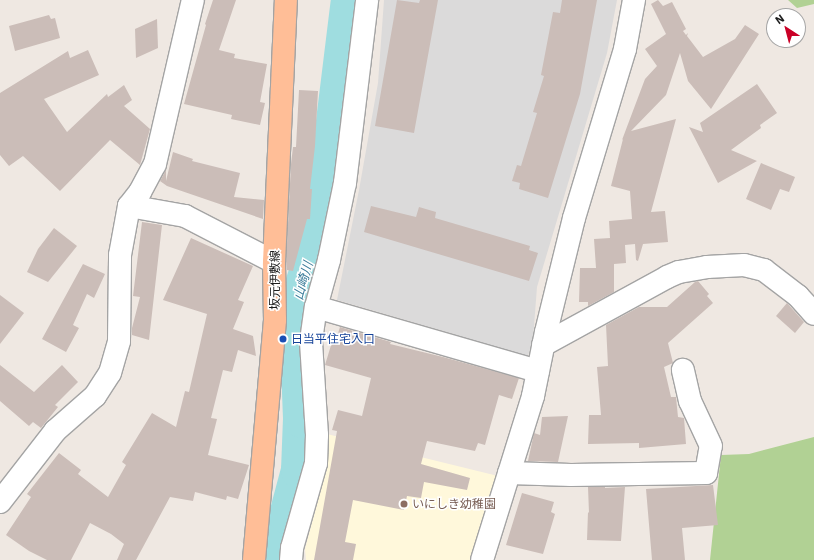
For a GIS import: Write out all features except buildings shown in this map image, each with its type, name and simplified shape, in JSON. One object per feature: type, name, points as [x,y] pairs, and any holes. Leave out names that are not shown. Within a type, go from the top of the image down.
[{"type":"main road","name":"坂元伊敷線","points":[[254,560],[275,320],[274,262],[286,0]]},
{"type":"street","points":[[0,502],[55,431],[95,396],[110,373],[119,340],[120,255],[129,206],[140,192],[155,164],[193,0]]},
{"type":"street","points":[[291,560],[292,548],[316,462],[317,435],[311,341],[316,307],[329,260],[345,183],[367,0]]},
{"type":"street","points":[[482,560],[533,396],[543,345],[574,218],[625,49],[634,0]]},
{"type":"street","points":[[129,206],[185,216],[274,262]]},
{"type":"street","points":[[543,345],[667,277],[679,272],[707,267],[744,265],[764,270],[798,296],[814,314]]},
{"type":"street","points":[[316,307],[538,371]]},
{"type":"street","points":[[509,473],[576,475],[706,473],[711,446],[690,401],[683,370]]},
{"type":"shaded area","points":[[384,0],[617,0],[607,53],[537,287],[533,339],[528,356],[337,300],[378,83]]},
{"type":"shaded area","name":"いにしき幼稚園","points":[[327,434],[498,476],[473,560],[306,560],[305,549],[324,478]]},
{"type":"green space","points":[[788,0],[814,0],[814,4],[797,8]]},
{"type":"green space","points":[[814,437],[814,560],[710,560],[721,455],[749,454]]},
{"type":"waterway","name":"山崎川","points":[[274,560],[274,548],[288,515],[300,470],[302,418],[300,365],[293,317],[308,272],[327,186],[350,0]]},
{"type":"place","name":"日当平住宅入口","points":[[283,339]]},
{"type":"place","name":"いにしき幼稚園","points":[[404,504]]}]
